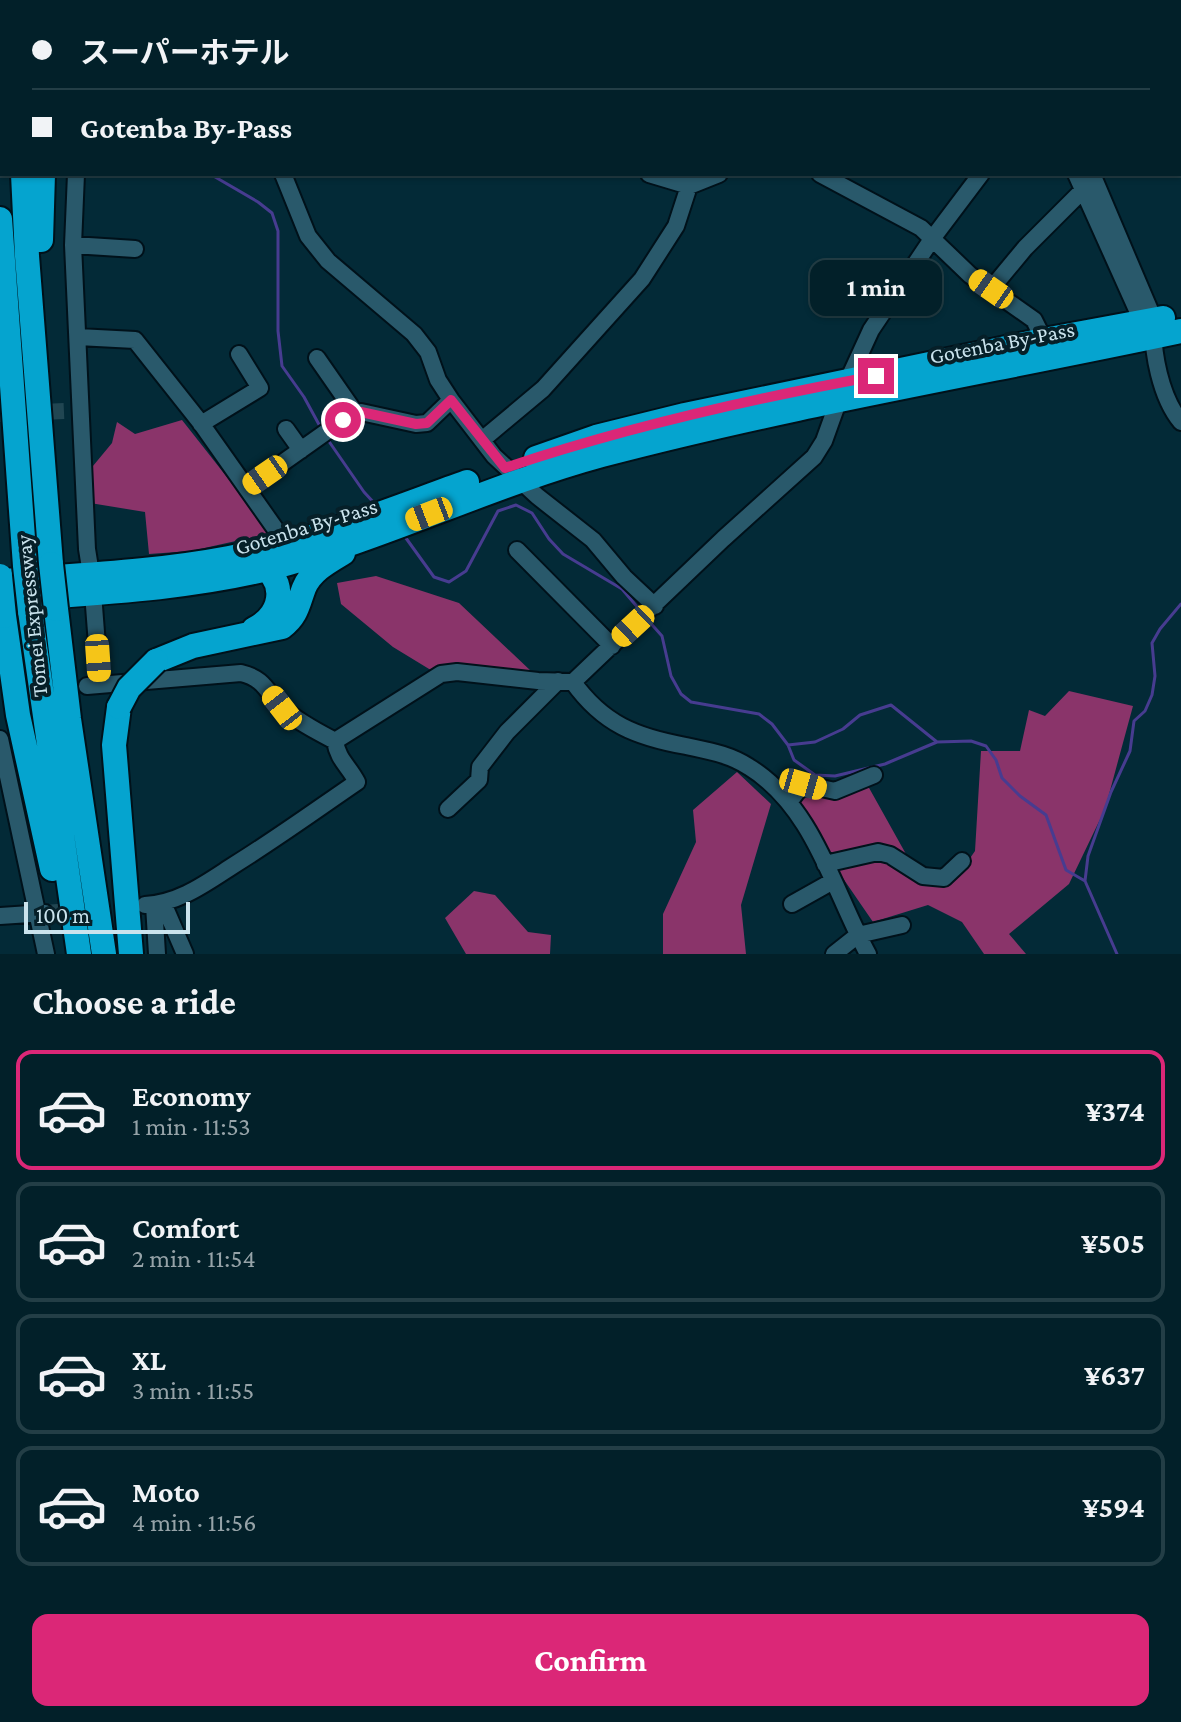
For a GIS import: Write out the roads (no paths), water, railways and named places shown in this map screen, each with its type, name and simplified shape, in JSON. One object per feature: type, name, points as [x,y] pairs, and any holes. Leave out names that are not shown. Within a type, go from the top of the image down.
[{"type":"highway","name":"Tomei Expressway","points":[[23,176],[51,564],[69,719],[104,954]]},
{"type":"highway","points":[[43,176],[40,252],[52,456],[43,480]]},
{"type":"highway","name":"Tomei Expressway","points":[[0,219],[25,566],[79,954]]},
{"type":"highway","points":[[1149,327],[1181,315]]},
{"type":"highway","name":"Gotenba By-Pass","points":[[843,392],[1044,340],[1149,327],[1181,331]]},
{"type":"highway","name":"Gotenba By-Pass","points":[[92,584],[175,586],[264,569],[313,555],[388,520],[512,474],[596,437],[685,415],[843,392],[1149,327]]},
{"type":"highway","points":[[131,954],[114,745],[119,707],[129,688],[156,661],[179,650],[276,629],[288,623],[297,611],[307,582],[318,570],[388,520]]},
{"type":"highway","name":"Gotenba By-Pass","points":[[92,584],[231,557],[388,520]]},
{"type":"highway","points":[[157,570],[203,570],[247,563],[264,569],[279,593],[275,613],[261,626],[227,638]]},
{"type":"highway","points":[[72,954],[18,715],[0,579],[92,584]]},
{"type":"highway","points":[[2,608],[92,584]]},
{"type":"street","points":[[76,176],[73,245],[78,337],[73,411],[92,584],[94,685],[241,673],[262,681],[282,708],[335,741]]},
{"type":"street","points":[[284,176],[308,236],[328,261],[414,334],[428,352],[438,380],[482,440],[512,474],[593,540],[624,577],[655,606]]},
{"type":"street","points":[[656,176],[689,186],[714,176]]},
{"type":"street","points":[[824,176],[921,228],[970,275],[1034,320],[1044,340]]},
{"type":"street","points":[[448,809],[479,780],[480,767],[507,732],[612,646],[814,457],[824,441],[871,330],[932,239],[979,176]]},
{"type":"street","points":[[1093,176],[1149,327],[1173,412],[1181,422]]},
{"type":"street","points":[[991,289],[1080,182],[1149,327]]},
{"type":"street","points":[[482,440],[543,389],[642,279],[676,226],[689,186]]},
{"type":"street","points":[[73,245],[135,249]]},
{"type":"street","points":[[78,337],[135,340],[201,424],[286,544]]},
{"type":"street","points":[[201,424],[260,388],[239,354]]},
{"type":"street","points":[[317,358],[356,414]]},
{"type":"street","points":[[247,488],[356,414],[361,412],[416,424],[427,423],[451,400]]},
{"type":"street","points":[[286,429],[301,450]]},
{"type":"street","points":[[517,550],[612,646]]},
{"type":"street","points":[[335,741],[441,674],[457,672],[566,682],[609,721],[634,734],[722,753],[749,767],[790,801],[825,864],[868,954]]},
{"type":"street","points":[[0,739],[41,913],[46,954]]},
{"type":"street","points":[[154,904],[181,898],[198,888],[295,827],[357,782],[348,765],[337,755],[335,741]]},
{"type":"street","points":[[790,801],[803,784],[835,791],[874,775]]},
{"type":"street","points":[[825,864],[878,852],[890,855],[923,876],[944,878],[962,861]]},
{"type":"street","points":[[792,904],[833,881]]},
{"type":"street","points":[[154,904],[157,954]]},
{"type":"street","points":[[154,904],[185,954]]},
{"type":"street","points":[[0,916],[41,913]]},
{"type":"street","points":[[834,954],[858,935],[902,925]]},
{"type":"waterway","points":[[213,176],[272,213],[278,231],[278,331],[282,366],[322,430]]},
{"type":"waterway","points":[[328,440],[376,505]]},
{"type":"waterway","points":[[403,534],[434,577],[449,582],[466,571],[498,511],[516,505],[532,513],[563,554],[622,589],[639,609]]},
{"type":"waterway","points":[[1085,881],[1088,856],[1111,792],[1130,751],[1134,721],[1145,711],[1152,695],[1155,676],[1152,643],[1181,604]]},
{"type":"waterway","points":[[646,618],[662,636],[671,676],[681,694],[691,702],[759,714],[772,724],[788,745],[794,760],[815,775],[835,776],[885,764],[937,742],[971,741],[986,746],[996,760],[1002,778],[1046,815],[1066,870],[1085,881],[1117,954]]},
{"type":"waterway","points":[[788,745],[815,742],[843,729],[860,715],[891,705],[937,742]]},
{"type":"tunnel","points":[[0,414],[66,411]]},
{"type":"tunnel","points":[[45,913],[135,906]]}]
